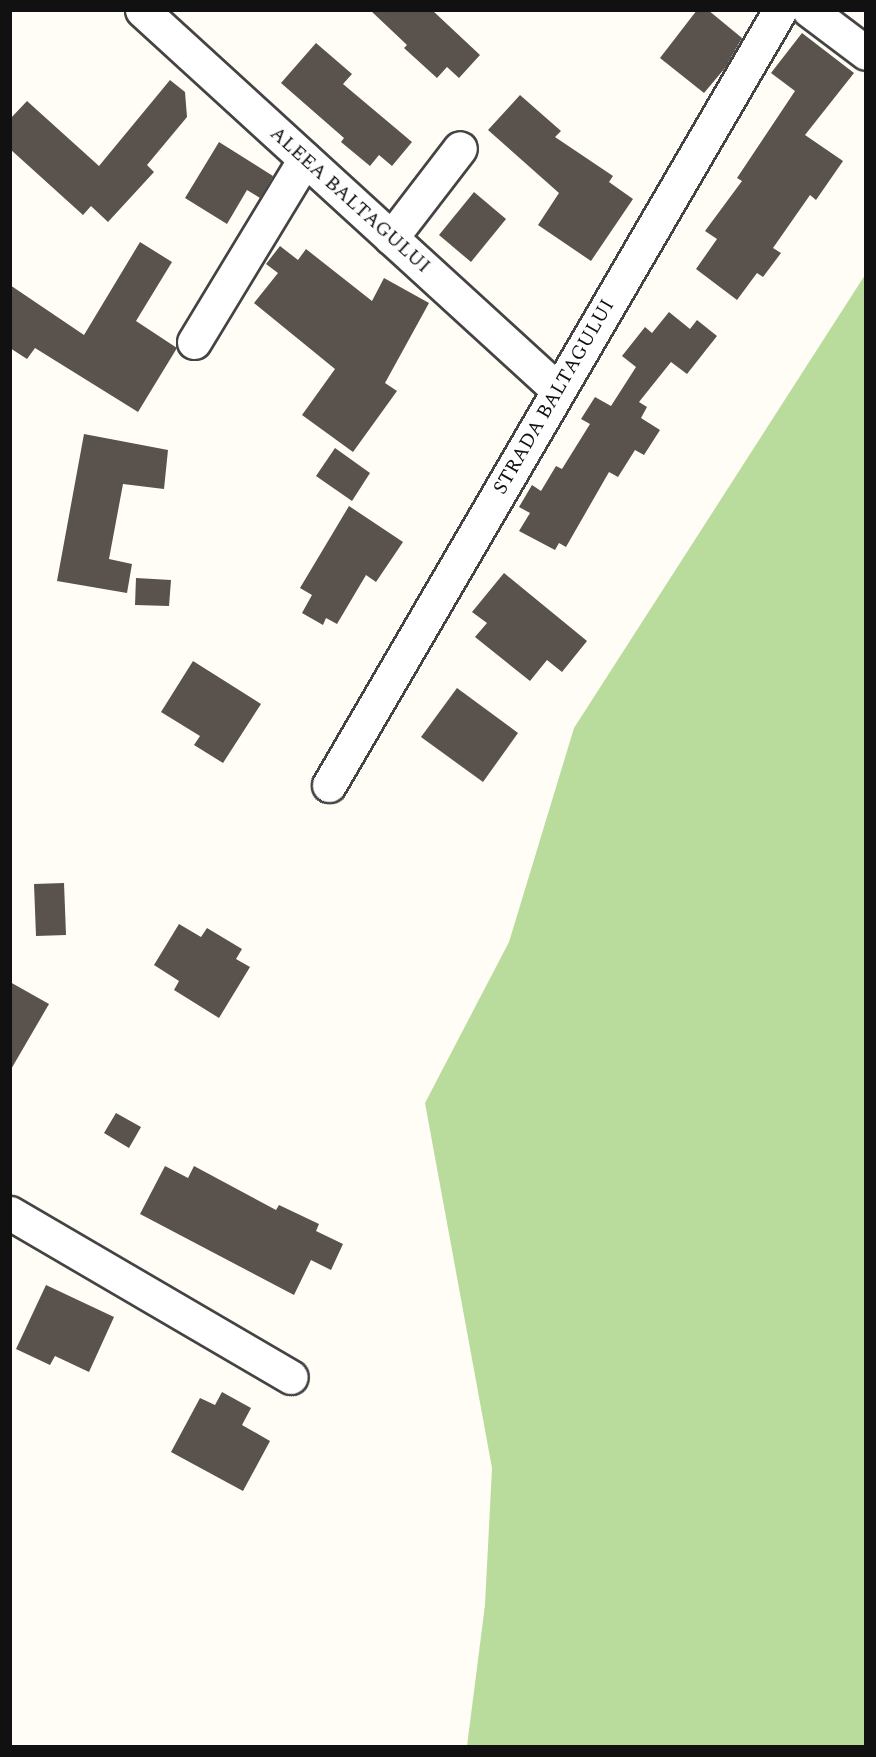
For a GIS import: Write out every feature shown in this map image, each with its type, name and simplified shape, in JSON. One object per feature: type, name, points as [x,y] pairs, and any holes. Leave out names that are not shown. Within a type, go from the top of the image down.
[{"type":"street","name":"STRADA BALTAGULUI","points":[[329,785],[780,10]]},
{"type":"street","points":[[808,10],[866,53]]},
{"type":"street","name":"ALEEA BALTAGULUI","points":[[147,12],[558,390]]},
{"type":"street","points":[[391,238],[460,148]]},
{"type":"street","points":[[194,342],[305,159]]},
{"type":"street","points":[[10,1214],[291,1377]]},
{"type":"green space","points":[[865,275],[865,1746],[467,1746],[485,1605],[492,1468],[425,1103],[509,942],[574,728]]},
{"type":"building","points":[[370,10],[432,10],[480,55],[459,78],[447,67],[437,78],[404,48],[407,45]]},
{"type":"building","points":[[697,10],[708,10],[742,38],[725,68],[704,93],[660,58]]},
{"type":"building","points":[[802,33],[854,73],[805,135],[843,161],[816,200],[810,195],[773,248],[781,253],[763,277],[757,273],[737,300],[696,269],[717,239],[705,231],[742,181],[737,178],[795,91],[771,73]]},
{"type":"building","points":[[316,43],[352,74],[343,84],[412,142],[392,166],[379,155],[370,166],[341,142],[344,138],[281,83]]},
{"type":"building","points":[[170,80],[185,92],[187,117],[147,165],[154,172],[108,222],[91,206],[83,215],[10,149],[10,119],[27,101],[99,166]]},
{"type":"building","points":[[520,95],[561,131],[555,137],[613,176],[609,182],[633,199],[591,261],[538,225],[559,193],[488,130]]},
{"type":"building","points":[[219,142],[273,176],[260,198],[247,190],[227,224],[185,198]]},
{"type":"building","points":[[474,192],[506,219],[471,262],[439,235]]},
{"type":"building","points":[[140,242],[172,262],[136,321],[177,348],[138,412],[35,348],[27,359],[10,348],[10,285],[84,335]]},
{"type":"building","points":[[280,246],[298,260],[306,249],[372,301],[384,278],[429,303],[385,383],[397,391],[353,452],[302,415],[335,369],[254,303],[278,273],[266,264]]},
{"type":"building","points":[[669,312],[690,329],[697,320],[717,336],[687,374],[671,362],[639,402],[647,407],[641,418],[660,430],[644,455],[635,450],[618,477],[609,472],[566,547],[559,543],[555,550],[519,531],[530,513],[519,507],[532,485],[541,491],[556,466],[562,469],[590,424],[581,419],[595,397],[611,406],[636,367],[622,356],[645,327],[652,333]]},
{"type":"building","points":[[84,434],[168,450],[164,489],[123,484],[109,559],[132,564],[127,593],[57,581]]},
{"type":"building","points":[[335,448],[370,473],[352,501],[316,476]]},
{"type":"building","points":[[349,506],[403,542],[376,582],[366,575],[337,624],[326,618],[323,625],[302,613],[312,595],[300,588]]},
{"type":"building","points":[[504,573],[587,641],[562,672],[547,660],[530,681],[475,637],[487,623],[472,612]]},
{"type":"building","points":[[136,578],[171,580],[169,606],[135,605]]},
{"type":"building","points":[[193,661],[261,704],[223,763],[194,745],[200,736],[161,712]]},
{"type":"building","points":[[457,688],[518,733],[483,782],[421,737]]},
{"type":"building","points":[[64,883],[66,935],[36,936],[34,884]]},
{"type":"building","points":[[179,924],[201,937],[207,928],[242,949],[236,959],[250,967],[219,1018],[174,990],[179,981],[154,965]]},
{"type":"building","points":[[10,982],[49,1004],[10,1071]]},
{"type":"building","points":[[116,1113],[141,1127],[129,1148],[104,1133]]},
{"type":"building","points":[[165,1166],[188,1178],[194,1166],[276,1210],[279,1205],[319,1224],[316,1231],[343,1244],[331,1270],[311,1260],[294,1295],[140,1214]]},
{"type":"building","points":[[46,1285],[114,1317],[89,1372],[55,1356],[50,1365],[16,1349]]},
{"type":"building","points":[[222,1392],[251,1408],[242,1425],[270,1441],[243,1491],[171,1452],[200,1398],[215,1405]]}]
